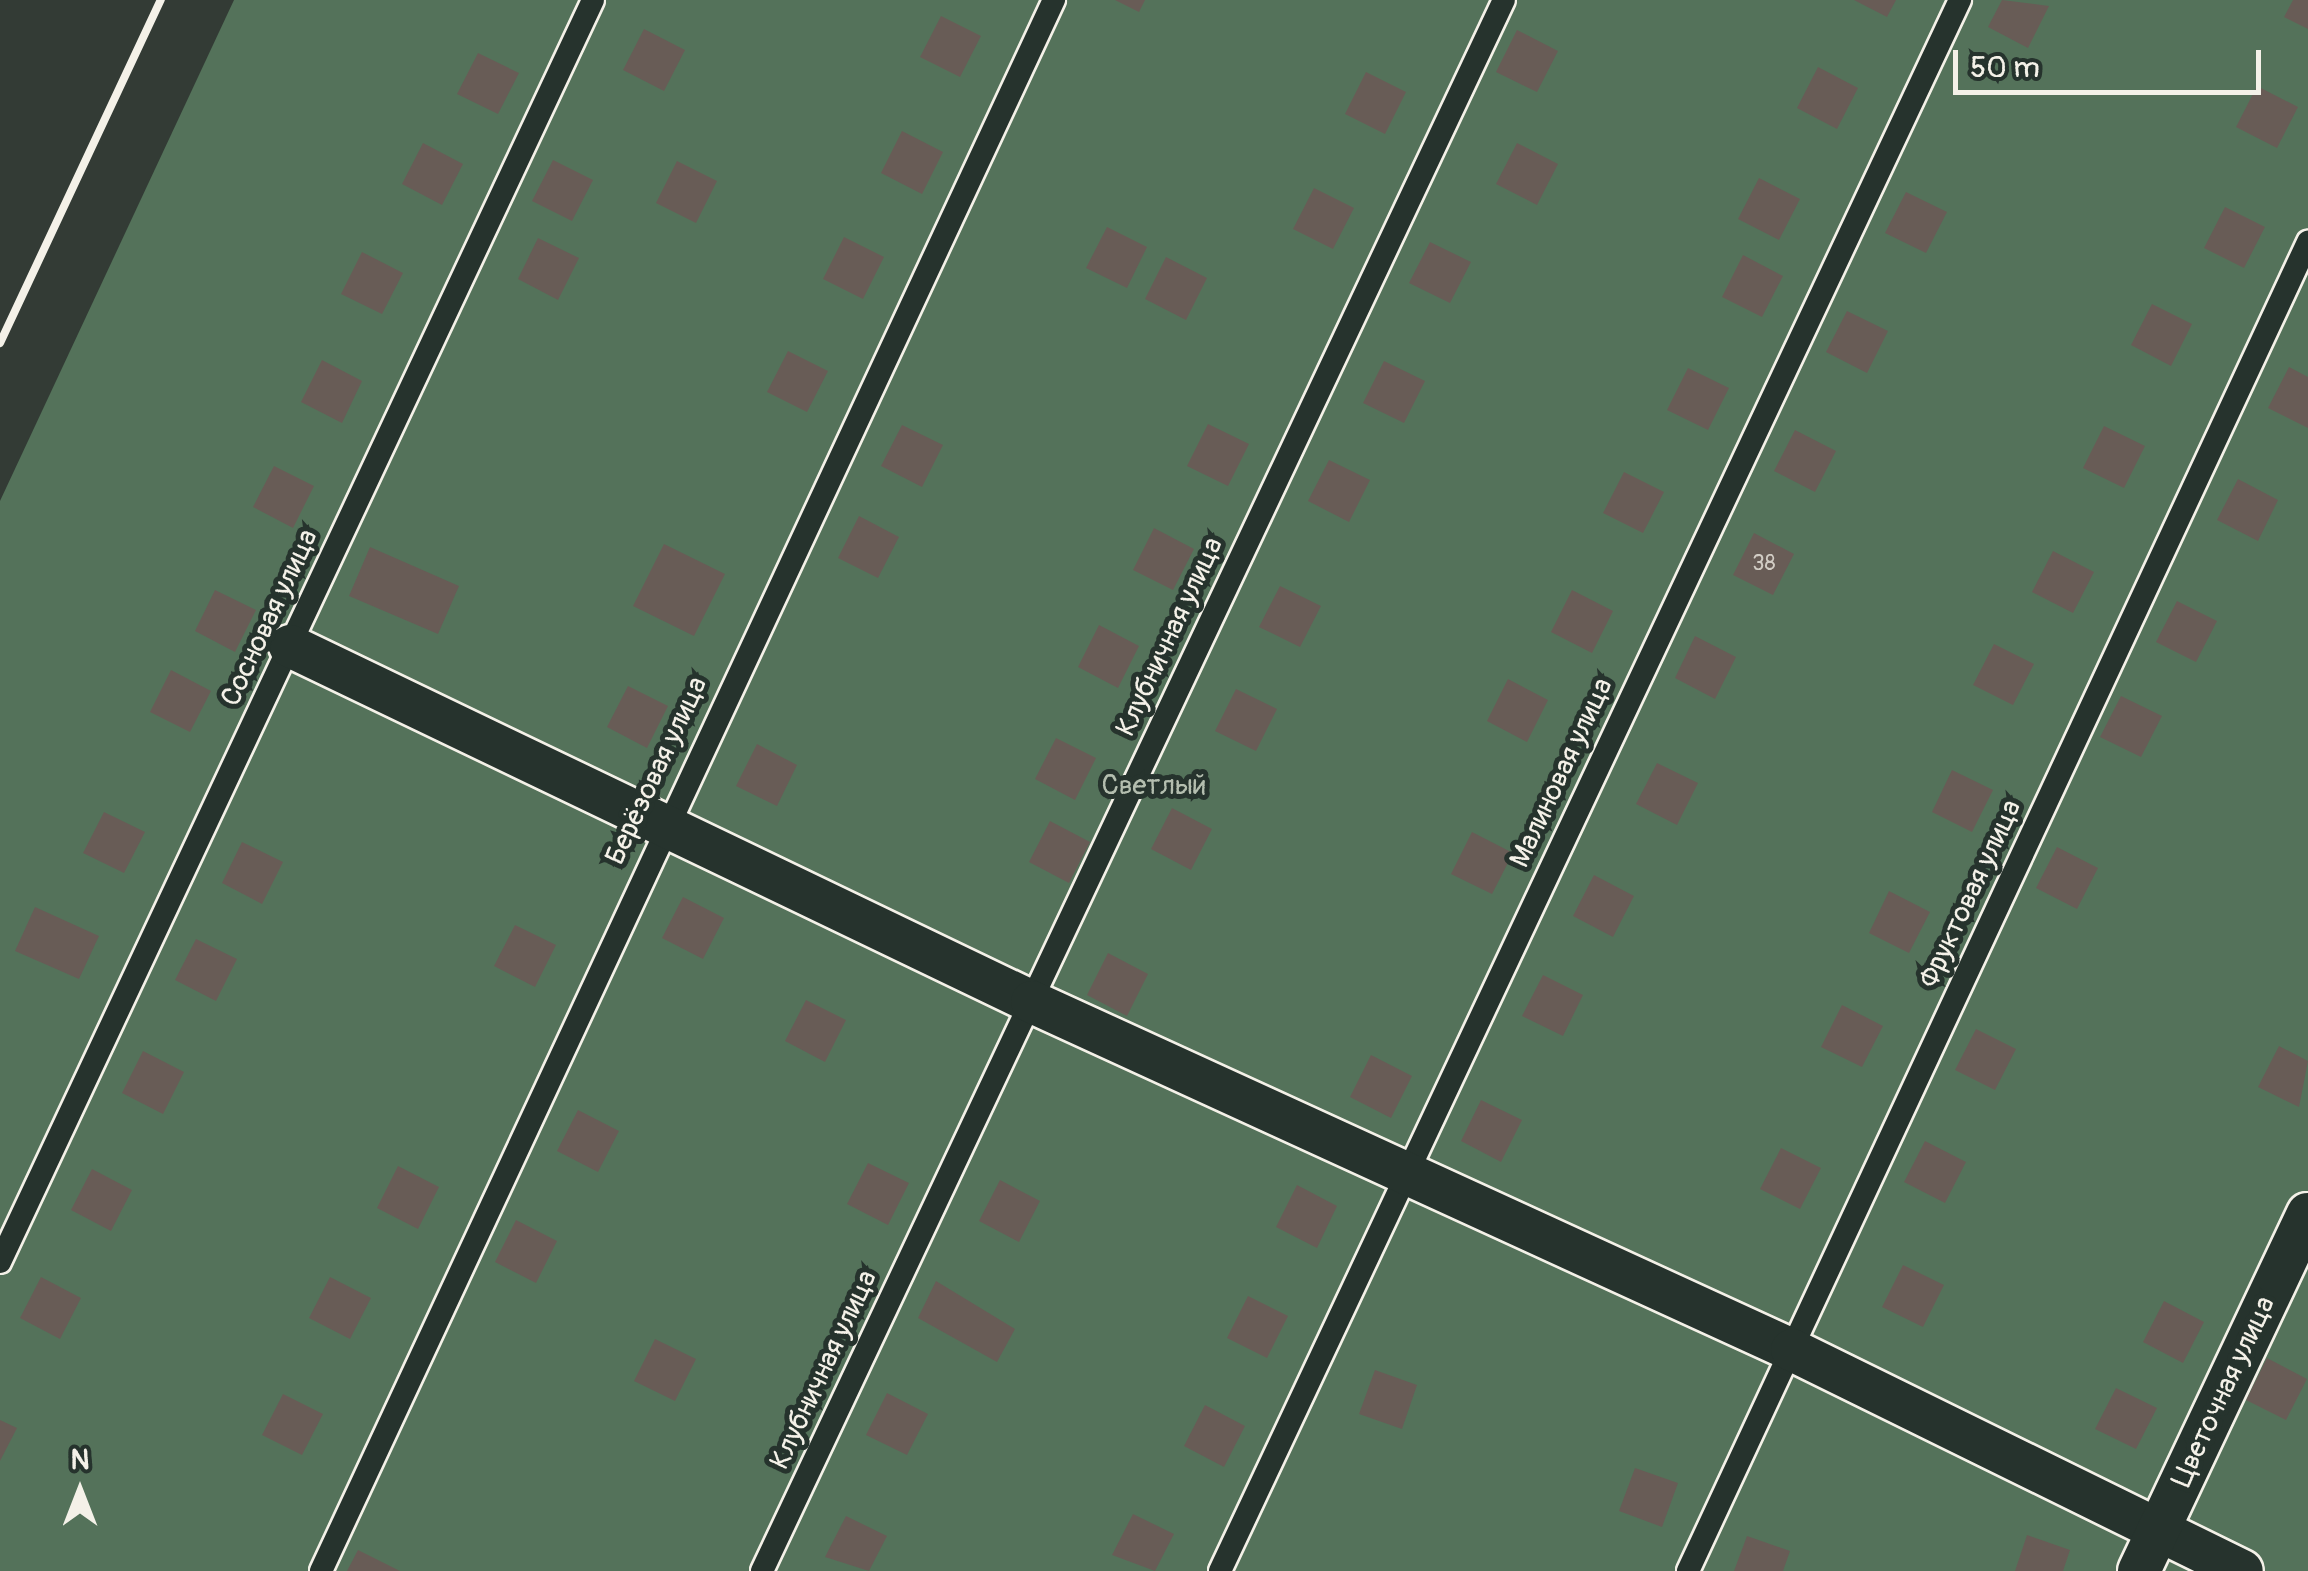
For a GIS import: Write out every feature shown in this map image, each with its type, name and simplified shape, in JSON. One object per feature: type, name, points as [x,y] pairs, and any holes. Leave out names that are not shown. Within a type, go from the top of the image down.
[{"type":"street","points":[[290,646],[1032,1002],[1792,1350],[2242,1571]]},
{"type":"street","name":"Цветочная улица","points":[[2139,1571],[2308,1214]]},
{"type":"lane","name":"Сосновая улица","points":[[0,1262],[593,0]]},
{"type":"lane","name":"Берёзовая улица","points":[[321,1571],[666,824],[1054,0]]},
{"type":"lane","name":"Клубничная улица","points":[[762,1571],[1504,0]]},
{"type":"lane","name":"Малиновая улица","points":[[1220,1571],[1960,0]]},
{"type":"lane","name":"Фруктовая улица","points":[[1688,1571],[2308,242]]},
{"type":"green space","name":"Светлый","points":[[234,0],[2308,0],[2308,1571],[0,1571],[0,501]]},
{"type":"building","points":[[1115,0],[1145,0],[1139,12]]},
{"type":"building","points":[[1854,0],[1896,0],[1887,17]]},
{"type":"building","points":[[2002,0],[2049,6],[2028,48],[1988,27]]},
{"type":"building","points":[[2293,0],[2308,0],[2308,29],[2284,17]]},
{"type":"building","points":[[941,16],[981,36],[960,77],[920,57]]},
{"type":"building","points":[[644,29],[685,50],[664,91],[623,70]]},
{"type":"building","points":[[1517,30],[1558,51],[1537,92],[1496,72]]},
{"type":"building","points":[[478,53],[519,73],[498,114],[457,94]]},
{"type":"building","points":[[1818,67],[1858,88],[1837,129],[1797,108]]},
{"type":"building","points":[[1366,72],[1406,92],[1385,134],[1345,114]]},
{"type":"building","points":[[2257,86],[2298,107],[2277,148],[2236,127]]},
{"type":"building","points":[[902,131],[943,152],[922,194],[881,173]]},
{"type":"building","points":[[423,143],[463,164],[442,205],[402,184]]},
{"type":"building","points":[[1517,143],[1558,164],[1537,205],[1496,184]]},
{"type":"building","points":[[553,160],[593,180],[572,221],[532,201]]},
{"type":"building","points":[[677,161],[717,181],[696,223],[656,203]]},
{"type":"building","points":[[1759,178],[1800,199],[1779,240],[1738,219]]},
{"type":"building","points":[[1314,188],[1354,208],[1333,249],[1293,229]]},
{"type":"building","points":[[1906,192],[1947,212],[1926,253],[1885,233]]},
{"type":"building","points":[[2225,207],[2265,227],[2244,268],[2204,248]]},
{"type":"building","points":[[1107,227],[1147,247],[1127,288],[1086,268]]},
{"type":"building","points":[[844,237],[884,257],[863,299],[823,279]]},
{"type":"building","points":[[538,238],[579,258],[558,300],[518,279]]},
{"type":"building","points":[[1430,242],[1471,262],[1450,303],[1409,283]]},
{"type":"building","points":[[362,252],[403,273],[382,314],[341,294]]},
{"type":"building","points":[[1743,255],[1783,276],[1762,317],[1722,297]]},
{"type":"building","points":[[1166,257],[1207,278],[1186,320],[1145,299]]},
{"type":"building","points":[[2152,304],[2192,324],[2171,366],[2131,345]]},
{"type":"building","points":[[1847,311],[1888,331],[1867,373],[1826,352]]},
{"type":"building","points":[[788,351],[828,371],[807,412],[767,392]]},
{"type":"building","points":[[322,360],[362,381],[342,423],[301,402]]},
{"type":"building","points":[[1384,361],[1425,381],[1404,423],[1363,403]]},
{"type":"building","points":[[2289,367],[2308,377],[2308,428],[2268,408]]},
{"type":"building","points":[[1688,368],[1729,388],[1708,430],[1667,410]]},
{"type":"building","points":[[1208,424],[1249,444],[1228,486],[1187,466]]},
{"type":"building","points":[[902,425],[943,445],[922,487],[881,466]]},
{"type":"building","points":[[2104,426],[2145,446],[2124,488],[2083,468]]},
{"type":"building","points":[[1795,430],[1836,451],[1815,492],[1774,471]]},
{"type":"building","points":[[1329,460],[1370,480],[1349,522],[1308,501]]},
{"type":"building","points":[[274,466],[314,486],[293,528],[253,507]]},
{"type":"building","points":[[1624,472],[1664,492],[1643,533],[1603,513]]},
{"type":"building","points":[[2238,479],[2278,500],[2258,541],[2217,520]]},
{"type":"building","points":[[859,516],[899,537],[878,578],[838,558]]},
{"type":"building","points":[[1154,528],[1194,549],[1173,590],[1133,570]]},
{"type":"building","points":[[1754,533],[1794,554],[1773,595],[1733,575]]},
{"type":"building","points":[[664,544],[725,574],[694,636],[633,606]]},
{"type":"building","points":[[370,547],[459,586],[438,634],[349,596]]},
{"type":"building","points":[[2053,551],[2094,572],[2073,613],[2032,592]]},
{"type":"building","points":[[1280,586],[1321,606],[1300,647],[1259,627]]},
{"type":"building","points":[[215,590],[256,610],[235,652],[195,631]]},
{"type":"building","points":[[1572,590],[1613,611],[1592,653],[1551,632]]},
{"type":"building","points":[[2177,601],[2217,621],[2196,662],[2156,642]]},
{"type":"building","points":[[1099,625],[1139,646],[1118,688],[1078,667]]},
{"type":"building","points":[[1695,636],[1736,657],[1715,699],[1675,678]]},
{"type":"building","points":[[1994,644],[2034,664],[2013,705],[1973,685]]},
{"type":"building","points":[[171,670],[211,691],[190,732],[150,712]]},
{"type":"building","points":[[1508,679],[1548,700],[1527,742],[1487,721]]},
{"type":"building","points":[[628,686],[668,706],[647,748],[607,727]]},
{"type":"building","points":[[1236,689],[1277,709],[1256,751],[1215,731]]},
{"type":"building","points":[[2121,696],[2162,716],[2141,757],[2100,737]]},
{"type":"building","points":[[1056,738],[1096,758],[1075,800],[1035,779]]},
{"type":"building","points":[[757,744],[797,765],[777,806],[736,786]]},
{"type":"building","points":[[1657,763],[1698,783],[1677,825],[1636,804]]},
{"type":"building","points":[[1952,770],[1993,790],[1972,832],[1932,812]]},
{"type":"building","points":[[1172,808],[1212,829],[1191,870],[1151,849]]},
{"type":"building","points":[[104,812],[145,832],[124,873],[83,853]]},
{"type":"building","points":[[1050,821],[1090,842],[1069,883],[1029,862]]},
{"type":"building","points":[[1472,832],[1513,853],[1492,894],[1451,874]]},
{"type":"building","points":[[242,842],[283,862],[262,904],[222,883]]},
{"type":"building","points":[[2057,847],[2098,868],[2077,909],[2036,888]]},
{"type":"building","points":[[1594,875],[1634,896],[1613,937],[1573,916]]},
{"type":"building","points":[[1889,891],[1930,912],[1909,953],[1869,933]]},
{"type":"building","points":[[683,897],[724,918],[703,959],[662,938]]},
{"type":"building","points":[[35,907],[99,936],[79,979],[15,951]]},
{"type":"building","points":[[515,925],[556,945],[535,987],[494,966]]},
{"type":"building","points":[[196,939],[237,959],[216,1001],[175,980]]},
{"type":"building","points":[[1108,953],[1148,974],[1127,1016],[1087,995]]},
{"type":"building","points":[[1543,975],[1583,995],[1563,1036],[1522,1016]]},
{"type":"building","points":[[806,1000],[846,1020],[825,1062],[785,1041]]},
{"type":"building","points":[[1842,1005],[1883,1026],[1862,1067],[1821,1047]]},
{"type":"building","points":[[1976,1029],[2016,1049],[1995,1090],[1955,1070]]},
{"type":"building","points":[[2279,1046],[2308,1061],[2299,1107],[2258,1087]]},
{"type":"building","points":[[143,1051],[184,1072],[163,1114],[122,1093]]},
{"type":"building","points":[[1371,1055],[1412,1076],[1391,1118],[1350,1097]]},
{"type":"building","points":[[1481,1100],[1522,1120],[1501,1162],[1461,1141]]},
{"type":"building","points":[[578,1110],[619,1131],[598,1172],[557,1151]]},
{"type":"building","points":[[1925,1141],[1966,1162],[1945,1203],[1904,1182]]},
{"type":"building","points":[[1781,1148],[1821,1168],[1800,1209],[1760,1189]]},
{"type":"building","points":[[868,1163],[909,1183],[888,1225],[847,1204]]},
{"type":"building","points":[[398,1166],[439,1187],[418,1229],[377,1208]]},
{"type":"building","points":[[92,1169],[132,1190],[111,1231],[71,1210]]},
{"type":"building","points":[[1000,1180],[1040,1201],[1019,1242],[979,1221]]},
{"type":"building","points":[[1297,1185],[1337,1206],[1317,1248],[1276,1227]]},
{"type":"building","points":[[516,1220],[557,1241],[536,1283],[495,1262]]},
{"type":"building","points":[[1903,1265],[1944,1285],[1923,1327],[1882,1307]]},
{"type":"building","points":[[41,1277],[81,1298],[60,1339],[20,1318]]},
{"type":"building","points":[[330,1277],[371,1298],[350,1339],[309,1318]]},
{"type":"building","points":[[936,1281],[1015,1329],[997,1362],[918,1318]]},
{"type":"building","points":[[1248,1296],[1288,1316],[1267,1358],[1227,1338]]},
{"type":"building","points":[[2164,1301],[2204,1322],[2183,1363],[2143,1342]]},
{"type":"building","points":[[655,1339],[696,1359],[675,1401],[634,1381]]},
{"type":"building","points":[[2267,1358],[2307,1379],[2286,1420],[2246,1400]]},
{"type":"building","points":[[1375,1370],[1417,1385],[1402,1429],[1359,1414]]},
{"type":"building","points":[[2116,1388],[2157,1408],[2136,1449],[2095,1429]]},
{"type":"building","points":[[887,1393],[928,1414],[907,1455],[866,1435]]},
{"type":"building","points":[[283,1394],[323,1414],[302,1455],[262,1435]]},
{"type":"building","points":[[1205,1405],[1245,1426],[1224,1467],[1184,1446]]},
{"type":"building","points":[[0,1420],[17,1428],[0,1461]]},
{"type":"building","points":[[1635,1468],[1678,1483],[1662,1527],[1619,1511]]},
{"type":"building","points":[[1133,1514],[1174,1534],[1155,1571],[1112,1555]]},
{"type":"building","points":[[846,1516],[887,1536],[869,1571],[825,1557]]},
{"type":"building","points":[[2027,1535],[2070,1550],[2063,1571],[2015,1571]]},
{"type":"building","points":[[1747,1536],[1790,1551],[1783,1571],[1734,1571]]},
{"type":"building","points":[[358,1550],[400,1571],[347,1571]]},
{"type":"railway","points":[[0,343],[161,0]]}]
